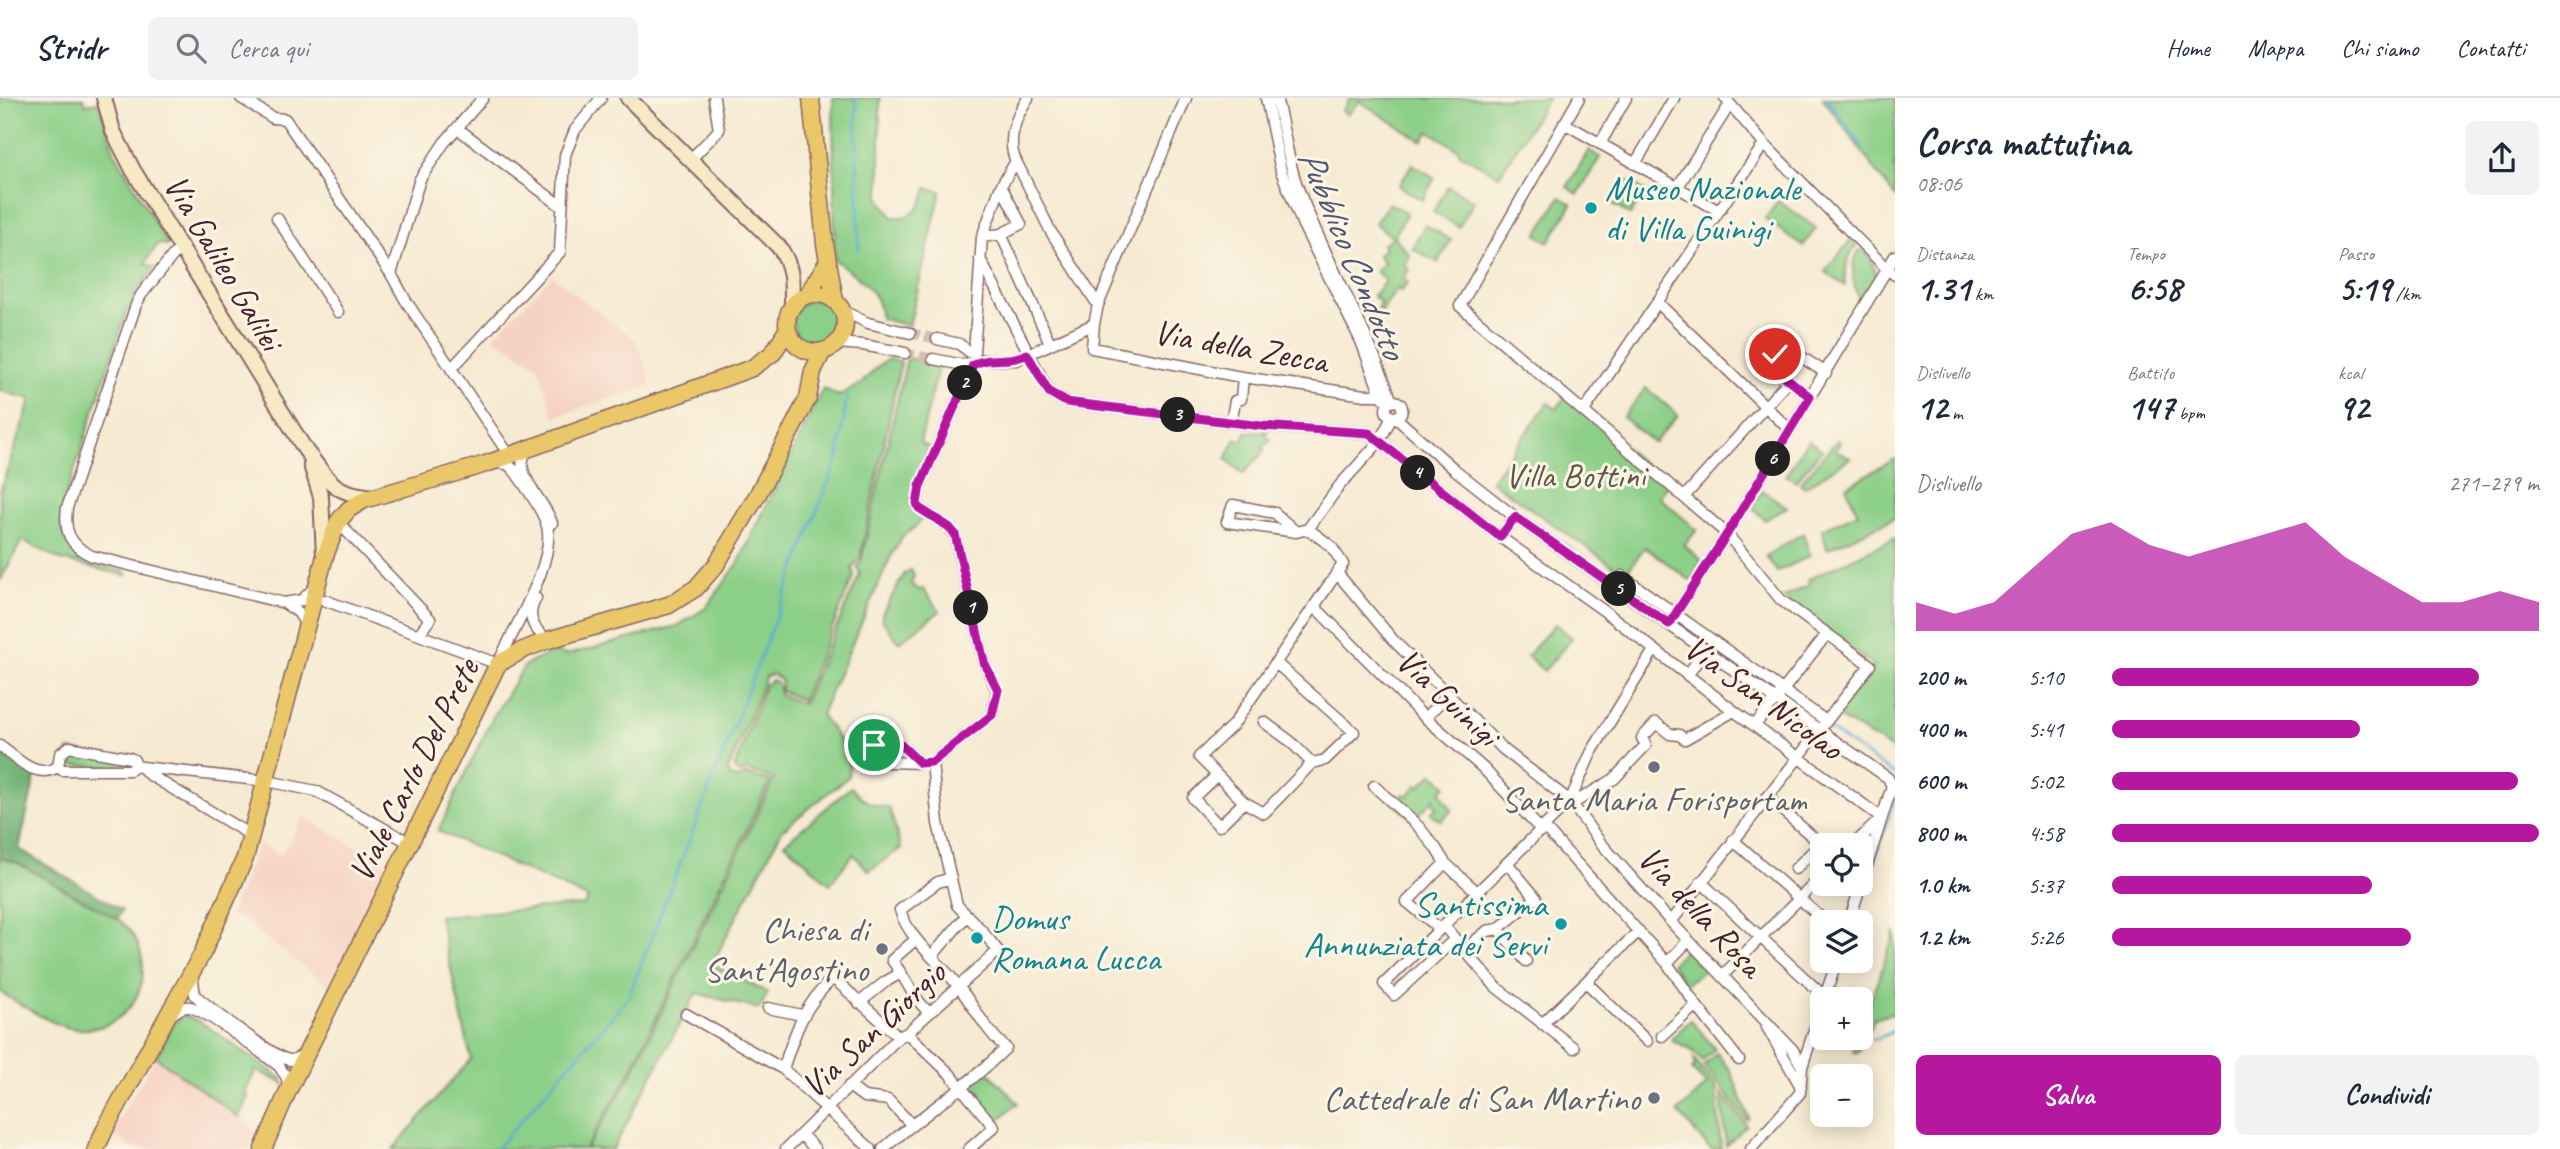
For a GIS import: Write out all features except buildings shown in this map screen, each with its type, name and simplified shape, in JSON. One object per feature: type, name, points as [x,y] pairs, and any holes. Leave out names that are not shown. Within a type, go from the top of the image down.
[{"type":"main road","name":"Via Galileo Galilei","points":[[104,98],[118,141],[173,237],[179,255],[306,451],[335,487],[347,493],[373,497]]},
{"type":"main road","points":[[96,1149],[192,971],[233,888],[252,836],[306,625],[320,593],[324,556],[338,522],[349,509],[373,497],[486,464],[752,368],[774,353],[787,330],[793,282],[786,256],[628,98]]},
{"type":"main road","points":[[787,330],[794,342],[802,349],[812,352],[830,347],[844,328],[828,261],[814,102]]},
{"type":"main road","points":[[792,306],[807,295],[828,261]]},
{"type":"main road","points":[[807,295],[821,294],[839,306]]},
{"type":"main road","name":"Viale Carlo Del Prete","points":[[263,1149],[288,1091],[498,664],[548,640],[669,605],[688,595],[707,578],[758,494],[807,398],[813,371],[830,347]]},
{"type":"main road","name":"Via Galileo Galilei","points":[[306,451],[321,497],[324,556]]},
{"type":"street","points":[[241,98],[273,118],[285,119],[391,274],[509,455]]},
{"type":"street","points":[[391,274],[420,179],[457,128],[483,98]]},
{"type":"street","points":[[451,369],[560,252],[565,155],[582,120],[601,98]]},
{"type":"street","points":[[691,159],[719,130],[714,98]]},
{"type":"street","points":[[1028,98],[1021,108],[1010,149],[1051,232],[1098,305]]},
{"type":"street","points":[[933,359],[963,365],[973,359],[1016,360],[1094,324],[1098,305],[1186,98]]},
{"type":"street","points":[[1266,98],[1281,171],[1307,222],[1387,400],[1397,402],[1401,408],[1401,413],[1393,417],[1378,442],[1340,485],[1308,529],[1296,531],[1227,523],[1233,506],[1275,513],[1296,531]]},
{"type":"street","points":[[1579,98],[1460,306],[1727,534],[1781,600],[1870,665],[1671,922]]},
{"type":"street","points":[[1600,144],[1626,98]]},
{"type":"street","points":[[1635,164],[1674,98]]},
{"type":"street","points":[[1279,100],[1289,162],[1307,222]]},
{"type":"street","points":[[1677,188],[1728,101],[1764,144],[1891,272]]},
{"type":"street","points":[[1564,123],[1719,211]]},
{"type":"street","points":[[457,128],[561,206]]},
{"type":"street","points":[[1584,411],[1764,144]]},
{"type":"street","points":[[920,763],[900,744],[874,745],[856,761],[920,763],[932,762],[992,715],[998,690],[984,662],[955,534],[949,527],[919,508],[917,503],[920,486],[973,359],[982,237],[1001,186],[1016,161]]},
{"type":"street","points":[[982,237],[1001,234],[1021,224],[1001,186]]},
{"type":"street","points":[[277,218],[338,312]]},
{"type":"street","points":[[1001,234],[1050,343]]},
{"type":"street","points":[[179,255],[141,295],[136,305],[67,508],[65,525],[68,534],[81,551],[92,556],[284,603],[298,612],[306,625]]},
{"type":"street","name":"Via San Nicolao","points":[[980,255],[1027,354],[1049,392],[1066,402],[1091,406],[1231,422],[1367,432],[1500,537],[1607,613],[1882,818]]},
{"type":"street","points":[[1669,624],[1891,272],[1895,256]]},
{"type":"street","points":[[1657,302],[1790,430]]},
{"type":"street","points":[[839,306],[868,323],[910,333]]},
{"type":"street","name":"Via della Zecca","points":[[1094,324],[1092,348],[1244,377],[1387,400]]},
{"type":"street","points":[[937,340],[959,344],[973,359]]},
{"type":"street","points":[[830,347],[863,345],[905,354]]},
{"type":"street","points":[[1810,397],[1767,362],[1783,345],[1826,373]]},
{"type":"street","points":[[1231,422],[1236,401],[1245,400],[1244,377]]},
{"type":"street","points":[[1685,496],[1789,380]]},
{"type":"street","points":[[1393,417],[1515,517],[1705,649],[1823,725],[1892,782],[1853,910]]},
{"type":"street","points":[[529,448],[521,461],[521,470],[546,507],[554,535],[550,566],[530,613],[534,627],[548,640]]},
{"type":"street","points":[[284,603],[320,593],[498,664],[545,563],[548,533],[544,518],[513,469],[504,463],[486,464]]},
{"type":"street","points":[[1500,537],[1515,517]]},
{"type":"street","points":[[338,522],[430,619],[419,634]]},
{"type":"street","points":[[1276,663],[1354,732],[1325,760],[1312,763],[1264,813],[1244,802],[1199,757],[1233,725],[1343,564],[1331,546],[1308,529]]},
{"type":"street","name":"Via della Rosa","points":[[1338,573],[1392,640],[1503,749],[1571,802],[1600,842],[1671,922],[1762,1017]]},
{"type":"street","points":[[1622,576],[1675,613],[1779,695]]},
{"type":"street","name":"Via Guinigi","points":[[1314,606],[1426,718],[1483,768],[1639,931],[1667,963],[1739,1060]]},
{"type":"street","points":[[1755,725],[1827,634]]},
{"type":"street","points":[[1688,676],[1705,649]]},
{"type":"street","points":[[1571,802],[1591,753],[1654,650]]},
{"type":"street","points":[[1426,718],[1448,694]]},
{"type":"street","points":[[1455,939],[1394,995],[1384,984],[1571,802],[1614,779],[1646,745],[1642,738],[1656,723],[1670,734],[1685,739],[1734,710]]},
{"type":"street","points":[[1264,722],[1290,741],[1312,763]]},
{"type":"street","points":[[0,746],[28,768],[47,771],[58,767]]},
{"type":"street","points":[[252,836],[148,774],[139,766],[136,763],[130,758],[74,747],[64,749],[57,761],[62,770],[130,770],[139,766],[267,781],[316,791],[410,843]]},
{"type":"street","points":[[932,762],[938,823],[957,905],[1011,967]]},
{"type":"street","points":[[1217,775],[1193,798],[1219,826],[1244,802]]},
{"type":"street","points":[[1374,786],[1418,826],[1445,863],[1478,893]]},
{"type":"street","points":[[1767,797],[1810,834]]},
{"type":"street","points":[[1866,833],[1882,818]]},
{"type":"street","points":[[1733,840],[1813,910]]},
{"type":"street","points":[[1796,869],[1810,855]]},
{"type":"street","points":[[1445,863],[1407,902],[1455,939],[1496,987],[1574,1048]]},
{"type":"street","points":[[1464,950],[1487,931],[1498,929],[1536,898],[1508,864]]},
{"type":"street","points":[[883,1149],[912,1124],[963,1088],[1006,1048],[995,1038],[933,956],[915,940],[900,910],[938,882],[951,878]]},
{"type":"street","points":[[1701,881],[1810,988]]},
{"type":"street","points":[[1722,976],[1810,888]]},
{"type":"street","points":[[933,956],[967,915]]},
{"type":"street","points":[[1498,929],[1526,961]]},
{"type":"street","points":[[1542,1024],[1639,931]]},
{"type":"street","points":[[915,940],[892,960],[915,997],[928,1012]]},
{"type":"street","points":[[1667,963],[1688,941]]},
{"type":"street","name":"Via San Giorgio","points":[[786,1149],[903,1035],[998,951]]},
{"type":"street","points":[[192,971],[193,991],[203,1002],[282,1058],[296,1059],[310,1046]]},
{"type":"street","points":[[859,1003],[901,973]]},
{"type":"street","points":[[783,1069],[802,1015],[833,978],[859,1003],[903,1035],[963,1088],[994,1127],[969,1149]]},
{"type":"street","points":[[1587,982],[1647,1041]]},
{"type":"street","points":[[1662,1036],[1696,1005]]},
{"type":"street","points":[[164,1021],[185,1007],[192,1007],[210,1017],[279,1066],[287,1077],[288,1091]]},
{"type":"street","points":[[768,1008],[802,1015]]},
{"type":"street","points":[[686,1014],[783,1069],[871,1149]]},
{"type":"street","points":[[1762,1017],[1793,1050],[1802,1067]]},
{"type":"street","points":[[1762,1017],[1801,1087]]},
{"type":"street","points":[[1751,1149],[1797,1100],[1802,1067],[1810,1042]]},
{"type":"street","points":[[849,1086],[864,1097],[888,1100],[912,1124]]},
{"type":"street","points":[[801,1134],[815,1149]]},
{"type":"shaded area","points":[[552,276],[636,340],[652,385],[554,417],[538,366],[493,337]]},
{"type":"shaded area","points":[[303,817],[388,865],[332,989],[241,919],[229,916],[259,843],[281,855]]},
{"type":"shaded area","points":[[156,1057],[259,1132],[249,1149],[134,1149],[110,1134]]},
{"type":"green space","points":[[0,98],[84,98],[85,104],[99,102],[114,151],[168,245],[158,244],[145,263],[155,268],[136,292],[127,310],[60,514],[66,541],[72,550],[90,561],[127,572],[127,576],[61,560],[22,540],[0,581],[0,492],[31,399],[0,391]]},
{"type":"green space","points":[[833,98],[880,98],[880,199],[892,217],[906,216],[916,211],[927,188],[941,191],[909,326],[880,318],[880,309],[872,292],[858,277],[835,260]]},
{"type":"green space","points":[[1350,98],[1548,98],[1499,176],[1459,153],[1459,150],[1429,131],[1422,141],[1359,101],[1348,115],[1342,111]]},
{"type":"green space","points":[[1823,98],[1895,98],[1895,197]]},
{"type":"green space","points":[[1589,150],[1600,157],[1578,194],[1567,187]]},
{"type":"green space","points":[[1412,164],[1435,178],[1422,200],[1399,186]]},
{"type":"green space","points":[[1629,181],[1645,191],[1630,215],[1614,205]]},
{"type":"green space","points":[[1448,186],[1474,201],[1459,227],[1433,212]]},
{"type":"green space","points":[[1560,197],[1572,204],[1549,242],[1537,235]]},
{"type":"green space","points":[[1778,201],[1816,228],[1803,246],[1765,219]]},
{"type":"green space","points":[[1389,203],[1407,213],[1394,237],[1410,255],[1405,266],[1409,269],[1403,279],[1408,283],[1401,291],[1397,289],[1381,312],[1377,308],[1381,303],[1373,296],[1385,281],[1376,271],[1384,262],[1378,255],[1385,248],[1383,244],[1392,237],[1375,223]]},
{"type":"green space","points":[[1425,225],[1451,240],[1438,263],[1412,248]]},
{"type":"green space","points":[[1852,239],[1857,244],[1847,264],[1845,286],[1825,271]]},
{"type":"green space","points":[[1864,250],[1872,262],[1877,279],[1863,299],[1858,297],[1853,274],[1856,257],[1859,251]]},
{"type":"green space","points":[[815,300],[831,306],[837,322],[831,338],[815,344],[799,338],[793,322],[799,306]]},
{"type":"green space","points":[[907,358],[932,363],[938,368],[920,443],[931,448],[911,499],[915,510],[924,516],[903,536],[891,556],[821,714],[845,751],[848,777],[782,830],[712,964],[768,993],[759,1009],[696,993],[613,1149],[586,1149],[629,1079],[774,779],[747,770],[739,773],[734,769],[765,685],[772,680],[778,683],[780,695],[803,704],[860,574],[857,567],[861,562]]},
{"type":"green space","points":[[888,359],[901,361],[860,558],[852,568],[854,575],[802,700],[781,691],[781,680],[773,674],[766,676],[728,771],[731,777],[738,779],[746,774],[770,781],[627,1078],[585,1149],[393,1149],[471,1059],[439,916],[585,905],[588,898],[438,831],[492,719],[525,665],[554,652],[567,655],[677,626],[706,608],[739,562],[823,388],[838,396],[861,384]]},
{"type":"green space","points":[[1646,388],[1678,415],[1654,443],[1623,417]]},
{"type":"green space","name":"Villa Bottini","points":[[1565,398],[1668,484],[1659,497],[1697,530],[1684,545],[1702,561],[1691,581],[1645,547],[1625,574],[1491,481],[1548,403],[1556,409]]},
{"type":"green space","points":[[1268,431],[1265,435],[1271,440],[1243,474],[1226,459],[1236,438],[1242,441],[1246,432]]},
{"type":"green space","points":[[1808,440],[1822,450],[1796,481],[1786,475]]},
{"type":"green space","points":[[1837,440],[1840,443],[1836,450],[1850,458],[1805,487],[1800,483]]},
{"type":"green space","points":[[1895,459],[1895,518],[1827,549],[1822,529],[1858,513],[1846,487]]},
{"type":"green space","points":[[1762,490],[1787,507],[1765,520],[1752,507]]},
{"type":"green space","points":[[1803,533],[1810,556],[1777,572],[1766,556]]},
{"type":"green space","points":[[1895,538],[1895,751],[1835,715],[1874,666],[1783,598],[1808,586],[1809,579]]},
{"type":"green space","points":[[911,570],[914,576],[911,584],[919,590],[923,589],[940,611],[899,642],[882,620],[882,614],[905,573]]},
{"type":"green space","points":[[1555,624],[1572,638],[1544,671],[1527,656]]},
{"type":"green space","points":[[70,750],[129,760],[131,764],[130,767],[67,765],[64,756]]},
{"type":"green space","points":[[0,752],[28,773],[36,773],[19,849],[122,910],[117,919],[16,862],[0,858]]},
{"type":"green space","points":[[1433,773],[1446,786],[1440,792],[1452,810],[1441,821],[1431,813],[1437,807],[1434,799],[1413,820],[1395,803],[1404,794],[1407,796],[1417,785],[1419,787]]},
{"type":"green space","points":[[851,787],[868,802],[889,807],[901,848],[869,871],[853,854],[830,884],[785,843]]},
{"type":"green space","points":[[0,858],[16,862],[114,916],[126,926],[137,943],[142,961],[142,979],[137,996],[127,1010],[114,1021],[96,1028],[67,1027],[37,1014],[0,992]]},
{"type":"green space","points":[[1895,932],[1895,1015],[1873,1021],[1873,994]]},
{"type":"green space","points":[[1688,947],[1706,969],[1685,984],[1671,964]]},
{"type":"green space","points":[[183,1015],[199,1021],[282,1079],[284,1084],[256,1070],[245,1093],[248,1096],[239,1117],[156,1057],[174,1023]]},
{"type":"green space","points":[[1691,1020],[1715,1049],[1702,1061],[1693,1051],[1672,1038]]},
{"type":"green space","points":[[1717,1053],[1731,1072],[1749,1118],[1747,1120],[1704,1065]]},
{"type":"green space","points":[[1694,1059],[1716,1086],[1721,1149],[1710,1149],[1678,1112],[1707,1085],[1692,1069],[1695,1065]]},
{"type":"green space","points":[[987,1071],[1018,1103],[996,1122],[967,1088]]},
{"type":"green space","points":[[1721,1093],[1747,1125],[1726,1146]]},
{"type":"waterway","points":[[856,98],[859,250]]},
{"type":"waterway","points":[[1827,98],[1863,148]]},
{"type":"waterway","name":"Pubblico Condotto","points":[[1285,166],[1291,183]]},
{"type":"waterway","points":[[496,1149],[628,998],[839,455],[847,394]]},
{"type":"waterway","name":"Pubblico Condotto","points":[[1492,493],[1512,507]]},
{"type":"waterway","name":"Pubblico Condotto","points":[[1520,513],[1666,614]]},
{"type":"waterway","name":"Pubblico Condotto","points":[[1684,628],[1773,691]]},
{"type":"waterway","name":"Pubblico Condotto","points":[[1784,698],[1816,720]]},
{"type":"waterway","name":"Pubblico Condotto","points":[[1827,728],[1895,775]]},
{"type":"waterway","name":"Pubblico Condotto","points":[[1873,864],[1895,799]]},
{"type":"waterway","points":[[1873,1039],[1895,1030]]},
{"type":"tunnel","points":[[910,333],[937,339]]},
{"type":"tunnel","points":[[905,353],[933,359]]},
{"type":"place","name":"Museo Nazionale di Villa Guinigi","points":[[1591,208]]},
{"type":"place","name":"Santa Maria Forisportam","points":[[1654,767]]},
{"type":"place","name":"Santissima Annunziata dei Servi","points":[[1561,924]]},
{"type":"place","name":"Domus Romana Lucca","points":[[977,938]]},
{"type":"place","name":"Chiesa di Sant'Agostino","points":[[882,949]]},
{"type":"place","name":"Cattedrale di San Martino","points":[[1654,1098]]},
{"type":"route","points":[[874,745],[900,744],[920,763],[932,762],[992,715],[998,690],[984,662],[955,534],[949,527],[919,508],[917,503],[920,486],[973,365],[978,360],[1016,360],[1027,354],[1049,392],[1066,402],[1262,426],[1369,433],[1500,537],[1515,517],[1669,624],[1810,397],[1767,362],[1775,354]]}]
